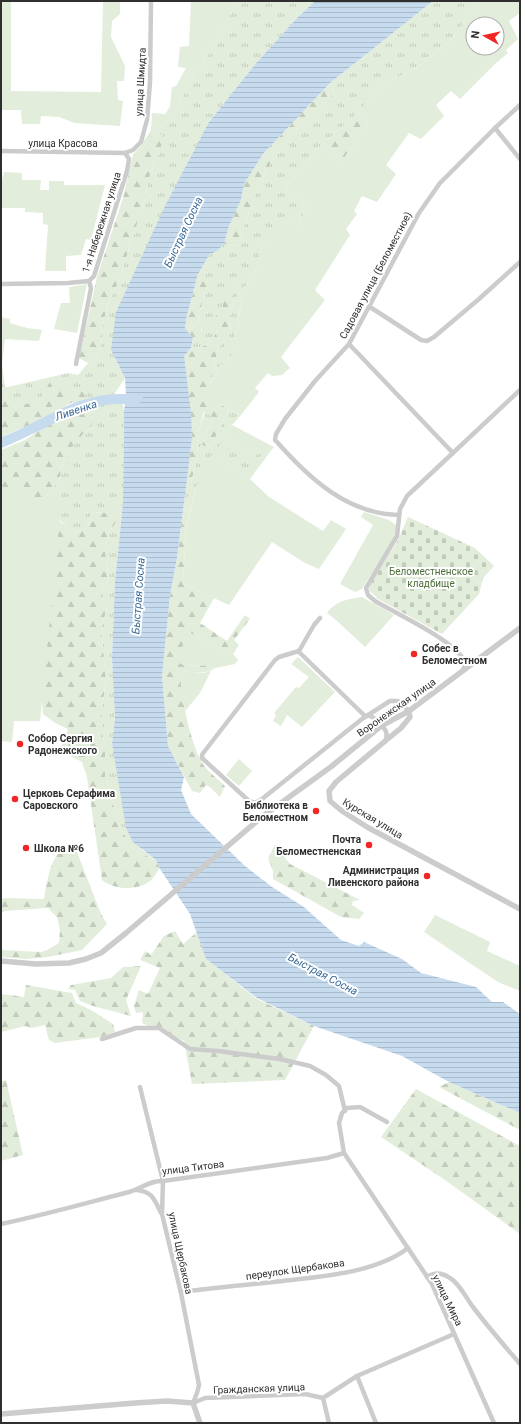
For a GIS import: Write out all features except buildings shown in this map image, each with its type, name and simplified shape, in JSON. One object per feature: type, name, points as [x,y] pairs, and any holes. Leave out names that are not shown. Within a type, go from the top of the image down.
[{"type":"street","name":"улица Шмидта","points":[[125,153],[133,150],[140,144],[143,139],[147,120],[150,82],[151,1]]},
{"type":"street","name":"Садовая улица (Беломестное)","points":[[399,515],[381,513],[356,506],[323,487],[308,475],[275,440],[276,434],[285,419],[349,344],[419,213],[440,183],[495,128],[520,106]]},
{"type":"street","points":[[495,128],[520,159]]},
{"type":"street","name":"улица Красова","points":[[1,151],[125,153]]},
{"type":"street","name":"1-я Набережная улица","points":[[1,284],[68,283],[89,281],[94,276],[127,171],[129,159],[125,153]]},
{"type":"street","points":[[370,307],[421,340],[428,341],[474,304],[520,262]]},
{"type":"street","points":[[76,364],[91,288],[89,281]]},
{"type":"street","points":[[349,344],[453,453]]},
{"type":"street","points":[[463,670],[465,664],[464,660],[452,647],[433,633],[380,604],[368,595],[366,591],[367,586],[397,536],[399,531],[399,515],[402,504],[407,496],[520,390]]},
{"type":"street","points":[[320,618],[298,651],[279,657],[275,660],[204,752],[202,758],[251,802],[256,802],[262,799],[366,716],[390,701],[398,701],[409,711]]},
{"type":"street","name":"Воронежская улица","points":[[1,961],[36,964],[75,962],[91,958],[101,953],[264,816],[332,766],[381,726],[409,711],[520,628]]},
{"type":"street","points":[[298,651],[366,716],[378,718],[381,722],[381,726],[386,732],[384,742]]},
{"type":"street","name":"Курская улица","points":[[409,711],[410,716],[408,721],[336,782],[330,789],[329,797],[333,804],[367,827],[520,909]]},
{"type":"street","points":[[102,1039],[136,1028],[159,1028],[190,1049],[265,1057],[310,1066],[326,1075],[338,1086],[344,1111]]},
{"type":"street","name":"улица Щербакова","points":[[140,1087],[163,1181],[162,1214],[180,1292],[198,1385],[193,1403]]},
{"type":"street","points":[[344,1153],[339,1123],[344,1111],[347,1108],[360,1107],[387,1122]]},
{"type":"street","name":"улица Титова","points":[[1,1224],[35,1217],[136,1190],[155,1180],[163,1181],[327,1158],[344,1153]]},
{"type":"street","name":"улица Мира","points":[[344,1153],[432,1284],[494,1423]]},
{"type":"street","points":[[136,1190],[150,1193],[162,1214]]},
{"type":"street","name":"переулок Щербакова","points":[[180,1292],[317,1277],[363,1268],[399,1255],[408,1248]]},
{"type":"street","points":[[427,1277],[431,1274],[440,1274],[449,1277],[454,1281],[473,1307],[520,1364]]},
{"type":"street","points":[[329,1423],[323,1398],[357,1376],[454,1334]]},
{"type":"street","points":[[357,1376],[376,1423]]},
{"type":"street","name":"Гражданская улица","points":[[1,1414],[168,1401],[193,1403],[205,1398],[305,1394],[323,1398]]},
{"type":"street","points":[[193,1403],[200,1423]]},
{"type":"green space","points":[[1,1],[11,1],[11,91],[101,92],[103,1],[120,1],[120,14],[112,21],[111,37],[125,66],[124,81],[117,81],[118,100],[123,101],[120,126],[75,123],[59,117],[41,116],[40,124],[22,124],[21,110],[1,110]]},
{"type":"green space","points":[[191,1],[236,1],[221,37],[195,73],[177,108],[168,120],[155,131],[151,130],[152,113],[165,114],[170,107],[172,87],[176,86],[186,68],[178,67],[180,47],[189,46]]},
{"type":"green space","points":[[236,1],[315,1],[297,18],[257,62],[209,122],[111,350],[125,378],[113,396],[86,399],[86,392],[70,389],[18,407],[11,405],[6,397],[5,390],[1,389],[1,364],[5,387],[8,387],[68,373],[78,375],[88,363],[97,359],[101,345],[104,319],[109,301],[118,283],[144,202],[150,174],[160,151],[152,135],[143,148],[133,154],[140,147],[151,130],[155,131],[168,120],[177,108],[195,73],[221,37]]},
{"type":"green space","points":[[433,1],[480,1],[469,16],[465,16],[465,21],[451,40],[419,66],[390,81],[372,96],[358,113],[320,146],[284,189],[309,206],[298,225],[286,218],[261,249],[256,269],[242,292],[238,326],[234,337],[239,343],[225,366],[221,364],[210,384],[218,349],[232,330],[229,321],[237,284],[223,297],[223,306],[216,315],[219,327],[214,336],[205,345],[191,348],[193,338],[202,333],[198,316],[206,292],[206,273],[200,270],[209,255],[217,251],[224,244],[238,246],[250,208],[267,171],[281,148],[293,133],[334,93],[330,83]]},
{"type":"green space","points":[[480,1],[520,1],[520,13],[509,21],[518,39],[506,50],[508,53],[505,56],[505,16],[469,16]]},
{"type":"green space","points":[[465,21],[465,56],[504,56],[460,99],[451,91],[436,105],[444,116],[421,139],[409,133],[386,165],[396,174],[377,202],[362,196],[354,211],[357,214],[346,229],[350,235],[315,290],[325,300],[281,357],[290,368],[282,375],[272,376],[268,373],[255,388],[259,392],[241,415],[210,399],[210,384],[221,364],[225,366],[239,343],[234,337],[238,326],[242,292],[256,269],[261,249],[285,217],[298,225],[309,206],[284,189],[320,146],[342,161],[368,123],[358,113],[372,96],[390,81],[419,66],[451,40]]},
{"type":"green space","points":[[330,83],[334,93],[293,133],[281,148],[267,171],[250,208],[238,246],[224,244],[229,226],[241,200],[244,184],[263,154]]},
{"type":"green space","points":[[358,113],[368,123],[342,161],[320,146]]},
{"type":"green space","points":[[157,133],[163,135],[160,151],[150,174],[144,202],[118,283],[109,301],[104,319],[101,345],[97,359],[88,363],[79,358],[97,277],[123,198],[133,154],[143,148],[152,134]]},
{"type":"green space","points":[[4,172],[22,173],[22,180],[41,180],[40,190],[49,190],[49,181],[64,181],[64,185],[105,185],[91,240],[86,239],[81,255],[66,256],[66,271],[45,271],[48,225],[43,224],[43,213],[25,212],[25,208],[1,208],[1,184]]},
{"type":"green space","points":[[200,270],[206,273],[206,292],[198,316],[202,334],[193,338],[185,328],[187,315]]},
{"type":"green space","points":[[233,282],[237,284],[229,321],[232,330],[218,349],[210,384],[211,399],[229,409],[210,448],[202,445],[213,417],[204,412],[198,432],[197,457],[191,483],[186,483],[192,439],[183,356],[191,348],[205,345],[214,336],[219,327],[215,322],[216,315],[223,306],[223,297]]},
{"type":"green space","points":[[87,284],[77,333],[54,329],[61,303],[70,303],[69,287]]},
{"type":"green space","points":[[1,317],[10,319],[10,323],[27,328],[42,330],[39,341],[5,339],[2,364],[1,364]]},
{"type":"green space","points":[[63,381],[70,389],[86,392],[86,399],[76,403],[71,403],[45,418],[1,437],[1,389],[5,389],[6,397],[11,405],[18,407],[40,399],[50,382]]},
{"type":"green space","points":[[107,403],[122,404],[124,411],[123,503],[115,581],[112,658],[115,719],[112,743],[141,849],[156,860],[141,854],[131,847],[119,825],[105,776],[105,747],[102,733],[102,708],[106,681],[101,626],[107,609],[102,603],[103,589],[109,580],[105,551],[109,531],[115,524],[110,513],[94,512],[90,516],[88,527],[72,534],[67,527],[41,502],[59,481],[62,466],[72,447],[83,434],[90,429],[93,421],[91,408]]},
{"type":"green space","points":[[91,408],[93,421],[90,429],[83,434],[72,447],[62,466],[59,481],[41,502],[1,490],[1,450],[25,440],[50,423]]},
{"type":"green space","points":[[229,409],[241,415],[232,425],[218,450],[231,445],[254,457],[264,448],[270,452],[250,479],[221,459],[197,485],[190,511],[183,510],[186,483],[191,483],[197,457],[198,432],[205,412],[213,417],[202,445],[210,448]]},
{"type":"green space","points":[[232,425],[274,447],[270,452],[264,449],[254,457],[231,445],[227,454],[217,450]]},
{"type":"green space","points":[[213,455],[250,479],[269,497],[323,531],[331,520],[346,529],[319,569],[305,563],[272,542],[229,605],[183,584],[186,528],[197,485],[210,456]]},
{"type":"green space","points":[[1,486],[61,506],[40,721],[14,721],[12,742],[1,741]]},
{"type":"green space","points":[[114,509],[117,514],[115,524],[109,531],[105,551],[109,580],[103,589],[102,603],[107,609],[101,626],[106,681],[102,708],[102,733],[105,747],[105,776],[119,825],[131,847],[141,854],[156,860],[160,868],[151,880],[145,884],[132,888],[113,886],[102,880],[87,777],[82,762],[61,751],[62,743],[68,729],[55,723],[43,714],[41,689],[58,520],[67,527],[72,534],[88,527],[90,516],[94,512],[110,513]]},
{"type":"green space","points":[[183,510],[190,511],[186,528],[183,584],[214,598],[200,623],[227,641],[245,615],[250,619],[234,640],[239,645],[233,654],[186,631],[184,642],[185,666],[214,665],[215,668],[208,672],[185,671],[181,675],[181,684],[184,706],[196,751],[202,763],[225,786],[220,797],[206,785],[200,793],[192,791],[168,746],[162,676],[170,596],[177,558]]},
{"type":"green space","points":[[364,512],[389,520],[396,525],[392,541],[383,558],[362,589],[355,592],[340,584],[373,525],[361,517]]},
{"type":"green space","name":"Беломестненское кладбище","points":[[408,517],[475,548],[494,566],[483,578],[479,594],[442,634],[378,599],[369,590],[370,584],[397,542]]},
{"type":"green space","points":[[362,597],[394,615],[365,647],[327,613],[338,603]]},
{"type":"green space","points":[[186,631],[233,654],[238,660],[235,664],[215,668],[214,665],[185,666],[179,663]]},
{"type":"green space","points":[[298,657],[335,692],[302,727],[287,715],[281,726],[273,721],[276,715],[274,713],[296,687],[299,688],[309,677],[291,664]]},
{"type":"green space","points":[[185,671],[203,673],[211,671],[200,693],[185,711],[181,688],[181,675]]},
{"type":"green space","points":[[239,759],[252,771],[239,786],[226,775]]},
{"type":"green space","points":[[275,845],[290,864],[360,900],[353,901],[352,905],[364,913],[359,919],[341,917],[273,879],[273,871],[268,858]]},
{"type":"green space","points":[[64,847],[77,852],[101,914],[107,924],[82,950],[48,957],[26,959],[1,957],[1,950],[41,952],[59,943],[60,930],[57,917],[48,908],[5,911],[1,913],[1,900],[4,898],[44,899],[52,864],[55,857]]},
{"type":"green space","points":[[435,915],[490,942],[487,951],[520,966],[520,991],[498,982],[424,932]]},
{"type":"green space","points":[[175,931],[183,944],[197,932],[206,959],[257,999],[314,1026],[285,1080],[192,1084],[184,1041],[142,1023],[143,1012],[136,1013],[134,1006],[139,990],[148,994],[160,968],[140,960],[145,951],[151,955],[164,936]]},
{"type":"green space","points":[[141,966],[126,1000],[131,1016],[80,1001],[75,990],[68,989],[71,985],[111,978],[123,967]]},
{"type":"green space","points":[[26,985],[72,993],[76,1003],[91,1010],[113,1024],[115,1032],[101,1037],[55,1043],[49,1040],[45,1025],[32,1028],[25,1026],[1,1032],[1,994],[24,997]]},
{"type":"green space","points":[[6,1080],[23,1155],[1,1161],[1,1081]]},
{"type":"green space","points":[[449,1082],[520,1113],[520,1130],[439,1087]]},
{"type":"green space","points":[[416,1089],[520,1146],[520,1234],[445,1180],[381,1137]]},
{"type":"water","name":"Быстрая Сосна","points":[[315,1],[433,1],[330,83],[263,154],[244,184],[241,200],[229,226],[224,244],[217,251],[209,255],[198,274],[185,328],[193,338],[191,348],[184,356],[191,413],[192,439],[177,558],[170,596],[162,676],[168,746],[184,777],[181,790],[191,814],[245,866],[272,887],[304,907],[341,940],[359,946],[364,942],[402,959],[421,973],[476,987],[492,1002],[503,1002],[520,1014],[520,1113],[449,1082],[402,1056],[314,1026],[257,998],[206,959],[190,914],[160,869],[156,860],[133,842],[126,828],[112,743],[115,719],[112,658],[115,581],[123,503],[124,411],[126,395],[125,378],[111,350],[116,312],[165,206],[209,122],[257,62],[297,18]]},
{"type":"waterway","name":"Ливенка","points":[[1,443],[69,410],[86,404],[105,400],[138,398]]},
{"type":"place","name":"Собес в Беломестном","points":[[414,654]]},
{"type":"place","name":"Собор Сергия Радонежского","points":[[20,744]]},
{"type":"place","name":"Церковь Серафима Саровского","points":[[15,799]]},
{"type":"place","name":"Библиотека в Беломестном","points":[[316,811]]},
{"type":"place","name":"Почта Беломестненская","points":[[369,845]]},
{"type":"place","name":"Школа №6","points":[[26,848]]},
{"type":"place","name":"Администрация Ливенского района","points":[[427,876]]}]
